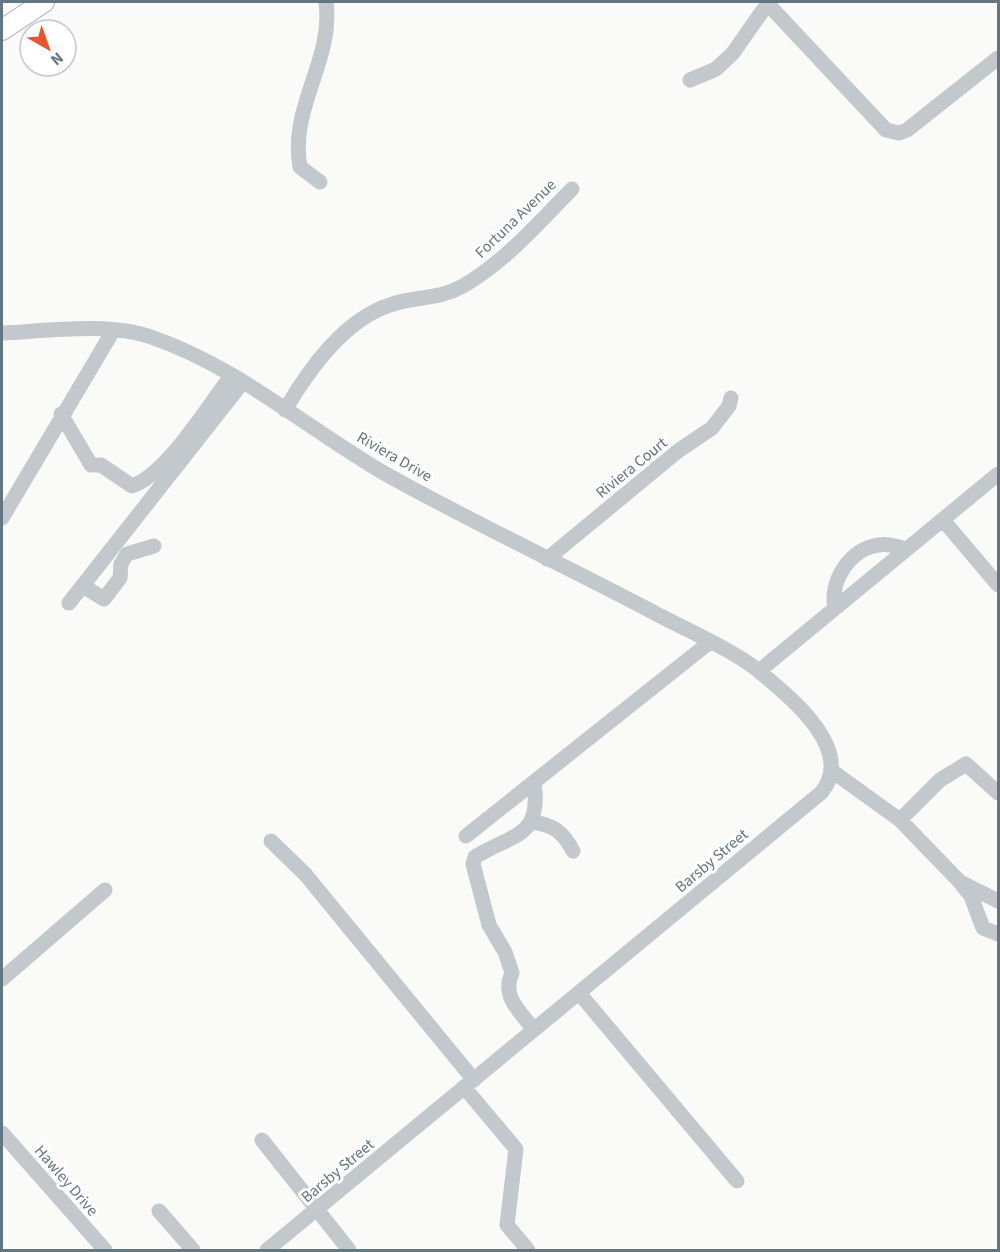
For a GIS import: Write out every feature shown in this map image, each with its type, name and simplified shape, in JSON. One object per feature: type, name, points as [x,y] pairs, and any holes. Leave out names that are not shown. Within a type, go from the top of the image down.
[{"type":"main road","points":[[2,30],[44,2]]},
{"type":"street","points":[[320,182],[300,167],[296,147],[302,110],[322,55],[328,14],[326,2]]},
{"type":"street","points":[[690,80],[716,69],[733,53],[767,2],[886,130],[899,133],[907,130],[999,58]]},
{"type":"street","name":"Fortuna Avenue","points":[[285,410],[302,381],[356,323],[386,306],[427,300],[461,287],[496,265],[572,189]]},
{"type":"street","name":"Riviera Drive","points":[[2,333],[89,329],[113,331],[148,335],[194,353],[384,472],[710,642],[759,671]]},
{"type":"street","points":[[2,518],[61,414],[113,331]]},
{"type":"street","points":[[61,414],[91,465],[101,465],[132,486],[146,481],[165,462],[237,380]]},
{"type":"street","points":[[69,603],[237,380]]},
{"type":"street","name":"Riviera Court","points":[[547,559],[678,451],[712,428],[729,406],[731,398]]},
{"type":"street","points":[[999,474],[759,671],[823,736],[830,751],[832,771],[900,820],[971,896],[983,928],[999,934]]},
{"type":"street","points":[[943,520],[999,585]]},
{"type":"street","points":[[835,608],[833,589],[850,560],[876,545],[907,549]]},
{"type":"street","points":[[114,546],[127,554]]},
{"type":"street","points":[[83,586],[104,599],[120,578],[121,564],[127,554],[154,546]]},
{"type":"street","points":[[466,836],[710,642]]},
{"type":"street","points":[[900,820],[940,780],[966,764],[999,793]]},
{"type":"street","name":"Barsby Street","points":[[267,1251],[822,792],[830,783],[832,771]]},
{"type":"street","points":[[534,782],[536,811],[532,822],[511,839],[475,857],[472,864],[489,925],[505,952],[512,973],[507,984],[508,994],[534,1030]]},
{"type":"street","points":[[532,822],[556,827],[565,836],[573,851]]},
{"type":"street","points":[[271,841],[305,874],[469,1084],[516,1149],[507,1226],[528,1251]]},
{"type":"street","points":[[960,882],[999,901]]},
{"type":"street","points":[[2,979],[105,890]]},
{"type":"street","points":[[579,993],[737,1181]]},
{"type":"street","name":"Hawley Drive","points":[[2,1133],[105,1251]]},
{"type":"street","points":[[262,1140],[349,1251]]},
{"type":"street","points":[[159,1211],[193,1251]]}]
